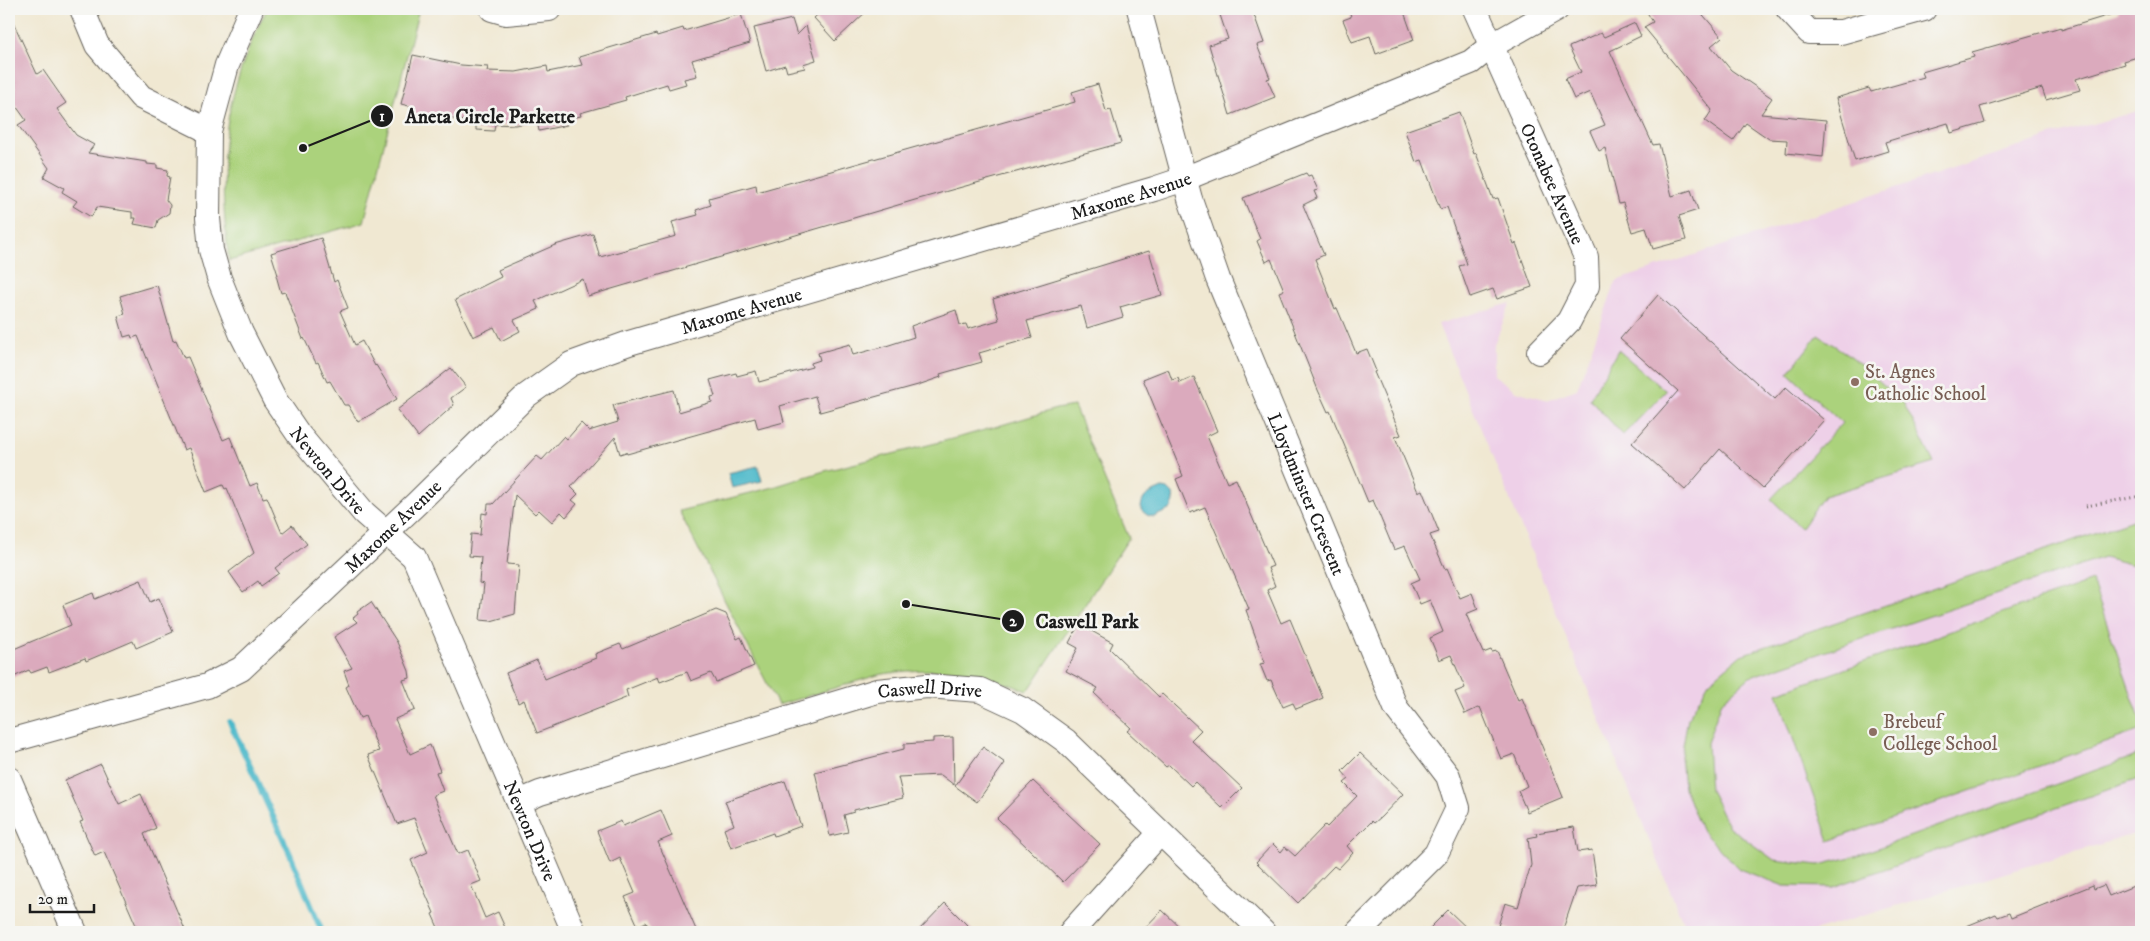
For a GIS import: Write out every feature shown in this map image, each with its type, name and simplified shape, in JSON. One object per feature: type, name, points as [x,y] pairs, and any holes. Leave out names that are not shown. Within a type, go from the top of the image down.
[{"type":"street","points":[[82,9],[97,45],[142,96],[209,131]]},
{"type":"street","name":"Newton Drive","points":[[251,9],[227,65],[209,131],[208,218],[211,250],[219,278],[241,333],[276,400],[299,435],[364,513],[414,557],[574,932]]},
{"type":"street","points":[[492,9],[506,13],[549,9]]},
{"type":"street","name":"Lloydminster Crescent","points":[[1139,9],[1184,179],[1218,279],[1396,708],[1448,776],[1458,808],[1436,854],[1358,932]]},
{"type":"street","name":"Otonabee Avenue","points":[[1475,9],[1586,257],[1587,286],[1569,321],[1539,352]]},
{"type":"street","name":"Maxome Avenue","points":[[9,741],[207,686],[241,669],[386,533],[526,396],[571,364],[628,343],[1154,190],[1470,62],[1491,46],[1557,9]]},
{"type":"street","points":[[1788,9],[1809,32],[1841,32],[1924,9]]},
{"type":"street","name":"Caswell Drive","points":[[520,802],[540,793],[876,691],[926,686],[980,690],[1023,710],[1066,741],[1263,932]]},
{"type":"street","points":[[9,779],[75,932]]},
{"type":"street","points":[[1071,932],[1160,833]]},
{"type":"path","points":[[2086,506],[2141,496]]},
{"type":"shaded area","points":[[2141,110],[2141,832],[1810,932],[1687,932],[1438,324],[1511,303],[1494,344],[1494,375],[1516,391],[1547,400],[1577,389],[1616,281],[2054,135]]},
{"type":"green space","points":[[267,9],[419,9],[364,222],[229,261],[223,193],[226,132],[240,72]]},
{"type":"green space","points":[[1818,335],[1852,357],[1903,402],[1934,463],[1824,496],[1801,528],[1771,499],[1842,423],[1788,373]]},
{"type":"green space","points":[[1618,350],[1666,391],[1623,435],[1590,399]]},
{"type":"green space","points":[[1074,406],[1129,538],[1030,688],[1027,691],[990,679],[954,672],[917,670],[878,675],[778,705],[679,511],[770,488],[821,472],[964,436],[1056,409]]},
{"type":"green space","points":[[2141,517],[2141,567],[2104,557],[1750,677],[1722,701],[1707,743],[1710,790],[1729,827],[1774,860],[1819,865],[1855,856],[2141,754],[2141,778],[1834,887],[1784,886],[1739,869],[1701,830],[1684,788],[1681,756],[1688,718],[1709,682],[1741,655]]},
{"type":"green space","points":[[2092,581],[2141,722],[2141,730],[1829,841],[1777,693]]},
{"type":"water","points":[[758,466],[762,481],[732,488],[728,473]]},
{"type":"water","points":[[1162,488],[1168,489],[1173,494],[1174,502],[1171,509],[1154,517],[1147,515],[1141,510],[1142,501],[1153,492]]},
{"type":"building","points":[[824,9],[869,9],[835,41],[814,18]]},
{"type":"building","points":[[1218,9],[1252,9],[1264,43],[1257,45],[1270,78],[1267,79],[1275,97],[1230,115],[1209,45],[1228,39]]},
{"type":"building","points":[[1349,9],[1403,9],[1414,40],[1376,54],[1370,36],[1352,42],[1343,20],[1351,17]]},
{"type":"building","points":[[1645,9],[1698,9],[1722,37],[1711,46],[1731,70],[1772,98],[1761,114],[1826,120],[1823,157],[1786,153],[1787,140],[1769,139],[1746,123],[1733,141],[1705,121],[1712,110],[1644,27],[1653,22]]},
{"type":"building","points":[[2118,9],[2141,9],[2141,56],[2124,61],[2125,64],[2076,79],[2080,90],[2046,100],[2042,88],[1980,107],[1985,123],[1951,133],[1948,123],[1885,142],[1888,151],[1855,161],[1836,98],[1869,88],[1871,92],[1924,77],[1922,72],[1974,57],[1972,52],[2061,27],[2061,30],[2119,12]]},
{"type":"building","points":[[9,13],[37,74],[43,70],[66,103],[57,109],[76,135],[94,145],[88,153],[147,162],[147,164],[157,165],[157,168],[168,170],[167,176],[170,177],[166,200],[170,205],[169,213],[158,220],[156,228],[134,224],[136,218],[132,218],[132,212],[97,207],[91,217],[73,206],[77,201],[62,192],[64,188],[44,177],[49,168],[18,125],[26,120],[9,96],[16,89],[9,75]]},
{"type":"building","points":[[741,14],[750,43],[692,60],[697,76],[684,79],[686,84],[669,89],[667,84],[625,97],[626,100],[580,113],[581,116],[566,119],[567,125],[539,131],[537,121],[515,125],[495,124],[494,131],[476,130],[476,123],[431,115],[430,119],[411,114],[413,107],[401,104],[413,55],[461,65],[488,67],[487,71],[516,72],[547,66],[548,72],[582,65],[579,57],[656,34],[657,36],[683,28],[684,31]]},
{"type":"building","points":[[792,19],[797,35],[806,26],[816,60],[803,64],[805,68],[787,72],[785,65],[766,71],[754,28]]},
{"type":"building","points":[[1635,23],[1641,36],[1610,51],[1653,145],[1659,144],[1672,196],[1691,190],[1698,210],[1679,216],[1686,240],[1653,249],[1646,228],[1632,232],[1623,203],[1619,204],[1605,148],[1599,151],[1590,131],[1605,125],[1590,92],[1574,99],[1565,79],[1581,72],[1569,47],[1601,33],[1604,37]]},
{"type":"building","points":[[1098,84],[1106,111],[1111,110],[1121,143],[915,200],[588,296],[583,279],[535,301],[539,309],[514,320],[520,331],[501,341],[494,327],[473,337],[455,300],[501,277],[498,270],[555,245],[593,234],[600,257],[676,236],[672,222],[698,215],[696,210],[711,205],[709,198],[756,185],[757,192],[1075,102],[1072,92]]},
{"type":"building","points":[[1459,112],[1493,199],[1498,198],[1532,287],[1497,299],[1493,289],[1470,297],[1459,266],[1467,264],[1447,207],[1440,209],[1422,160],[1416,162],[1405,131]]},
{"type":"building","points":[[1306,173],[1308,176],[1311,175],[1318,190],[1314,191],[1317,198],[1303,205],[1324,255],[1315,259],[1335,309],[1337,308],[1356,353],[1367,349],[1376,371],[1374,372],[1401,435],[1395,437],[1418,492],[1422,490],[1439,532],[1430,535],[1460,598],[1472,593],[1478,609],[1466,614],[1483,653],[1491,650],[1492,652],[1497,651],[1518,700],[1522,698],[1563,797],[1527,812],[1518,791],[1527,786],[1514,754],[1501,759],[1480,707],[1465,714],[1455,692],[1465,688],[1451,655],[1439,660],[1430,638],[1443,632],[1430,600],[1420,604],[1411,583],[1420,579],[1405,546],[1394,550],[1373,500],[1368,502],[1330,411],[1328,412],[1318,390],[1279,292],[1284,290],[1271,259],[1266,262],[1257,241],[1260,239],[1243,198]]},
{"type":"building","points":[[321,238],[334,282],[337,280],[348,308],[340,311],[355,345],[362,341],[375,366],[397,399],[358,422],[348,405],[344,405],[330,381],[327,382],[318,362],[316,363],[303,339],[285,292],[281,293],[271,253]]},
{"type":"building","points":[[1149,251],[1162,295],[1120,307],[1123,317],[1087,328],[1081,306],[1027,321],[1032,338],[979,353],[982,362],[940,374],[941,377],[918,385],[820,412],[815,396],[780,406],[784,422],[758,429],[755,418],[627,454],[626,452],[620,454],[615,437],[571,487],[578,494],[572,500],[577,504],[566,517],[561,512],[552,522],[539,510],[535,514],[515,495],[507,564],[519,565],[515,614],[491,621],[480,620],[484,584],[479,583],[481,557],[469,556],[471,534],[480,535],[482,513],[487,514],[488,504],[493,504],[537,456],[542,460],[564,436],[567,439],[581,423],[589,431],[618,422],[613,405],[674,390],[679,412],[712,402],[711,397],[715,396],[710,380],[736,373],[737,376],[756,371],[759,382],[812,367],[811,363],[820,360],[818,353],[850,344],[853,355],[886,346],[914,337],[911,326],[956,310],[960,325],[966,324],[968,329],[999,320],[993,299]]},
{"type":"building","points":[[157,285],[173,341],[176,340],[184,358],[188,357],[223,440],[230,437],[250,486],[257,483],[263,498],[267,497],[282,533],[292,525],[307,544],[275,568],[279,573],[261,586],[258,581],[243,592],[229,572],[254,553],[227,488],[225,489],[223,485],[206,492],[189,448],[184,450],[138,336],[132,338],[131,335],[124,337],[118,316],[125,314],[120,296]]},
{"type":"building","points":[[1658,295],[1775,399],[1786,387],[1824,420],[1763,488],[1720,449],[1685,490],[1632,443],[1678,391],[1620,339]]},
{"type":"building","points":[[451,368],[466,387],[451,398],[454,405],[418,437],[397,410]]},
{"type":"building","points":[[1168,369],[1172,380],[1178,378],[1180,383],[1194,377],[1217,431],[1207,436],[1227,483],[1236,479],[1273,566],[1268,568],[1275,586],[1267,590],[1281,623],[1290,619],[1323,698],[1296,709],[1293,703],[1283,707],[1271,680],[1267,681],[1260,664],[1265,663],[1246,610],[1249,609],[1205,507],[1190,513],[1176,479],[1183,476],[1143,379]]},
{"type":"building","points":[[141,580],[150,602],[159,598],[173,632],[136,648],[133,641],[86,661],[85,658],[49,672],[47,667],[31,673],[29,670],[9,679],[9,651],[71,625],[63,605],[93,593],[95,599]]},
{"type":"building","points":[[371,602],[397,642],[409,671],[410,678],[403,680],[415,710],[395,719],[410,754],[430,745],[440,771],[436,772],[443,791],[433,795],[444,822],[458,854],[468,850],[481,881],[471,885],[485,918],[498,912],[507,932],[440,932],[432,914],[434,913],[411,860],[428,852],[414,818],[397,824],[368,755],[379,751],[365,716],[360,718],[346,687],[349,685],[344,671],[352,668],[334,637],[357,622],[353,618],[358,614],[357,612]]},
{"type":"building","points":[[716,610],[726,614],[737,639],[741,637],[754,666],[716,682],[711,673],[691,681],[687,672],[660,682],[658,677],[626,690],[628,697],[537,733],[524,700],[518,703],[506,673],[537,660],[545,679],[596,658],[595,654],[620,644],[623,649]]},
{"type":"building","points":[[1079,624],[1113,643],[1110,649],[1159,697],[1162,694],[1201,730],[1191,740],[1242,788],[1222,808],[1195,782],[1191,786],[1169,765],[1166,767],[1127,731],[1131,728],[1094,693],[1098,688],[1066,671],[1078,648],[1069,643]]},
{"type":"building","points":[[953,737],[954,785],[941,775],[898,777],[903,798],[854,810],[854,812],[844,815],[848,832],[830,836],[815,772],[904,749],[904,744],[933,742],[933,738]]},
{"type":"building","points":[[983,747],[1005,763],[977,802],[955,786]]},
{"type":"building","points":[[1360,753],[1403,794],[1381,817],[1374,823],[1372,821],[1347,846],[1353,853],[1338,869],[1334,866],[1298,903],[1256,862],[1273,844],[1281,852],[1285,847],[1295,856],[1357,796],[1344,783],[1349,779],[1342,771]]},
{"type":"building","points":[[101,764],[119,804],[141,794],[156,828],[144,834],[186,932],[139,932],[104,852],[95,856],[80,822],[83,821],[65,780]]},
{"type":"building","points":[[785,781],[801,826],[774,836],[773,833],[731,848],[724,829],[734,825],[725,801]]},
{"type":"building","points":[[1033,781],[1100,844],[1063,882],[997,818]]},
{"type":"building","points":[[661,810],[672,836],[658,842],[697,932],[651,932],[646,922],[638,926],[625,897],[635,893],[620,858],[610,863],[597,831],[621,821],[623,826]]},
{"type":"building","points":[[1574,827],[1578,852],[1592,850],[1597,885],[1577,888],[1562,932],[1517,932],[1498,926],[1505,903],[1518,907],[1531,865],[1528,838],[1537,836],[1536,833]]},
{"type":"building","points":[[2141,883],[2141,932],[1952,932],[1996,914],[1998,917],[2009,913],[2011,918],[2093,885],[2094,889],[2104,885],[2109,896]]},
{"type":"building","points":[[945,903],[974,932],[917,932]]},
{"type":"building","points":[[1162,910],[1185,932],[1141,932]]},
{"type":"building","points":[[1448,910],[1471,932],[1426,932]]},
{"type":"waterway","points":[[230,722],[290,854],[322,932]]},
{"type":"place","name":"Aneta Circle Parkette","points":[[303,148]]},
{"type":"place","name":"St. Agnes Catholic School","points":[[1855,382]]},
{"type":"place","name":"Caswell Park","points":[[906,604]]},
{"type":"place","name":"Brebeuf College School","points":[[1873,732]]}]
